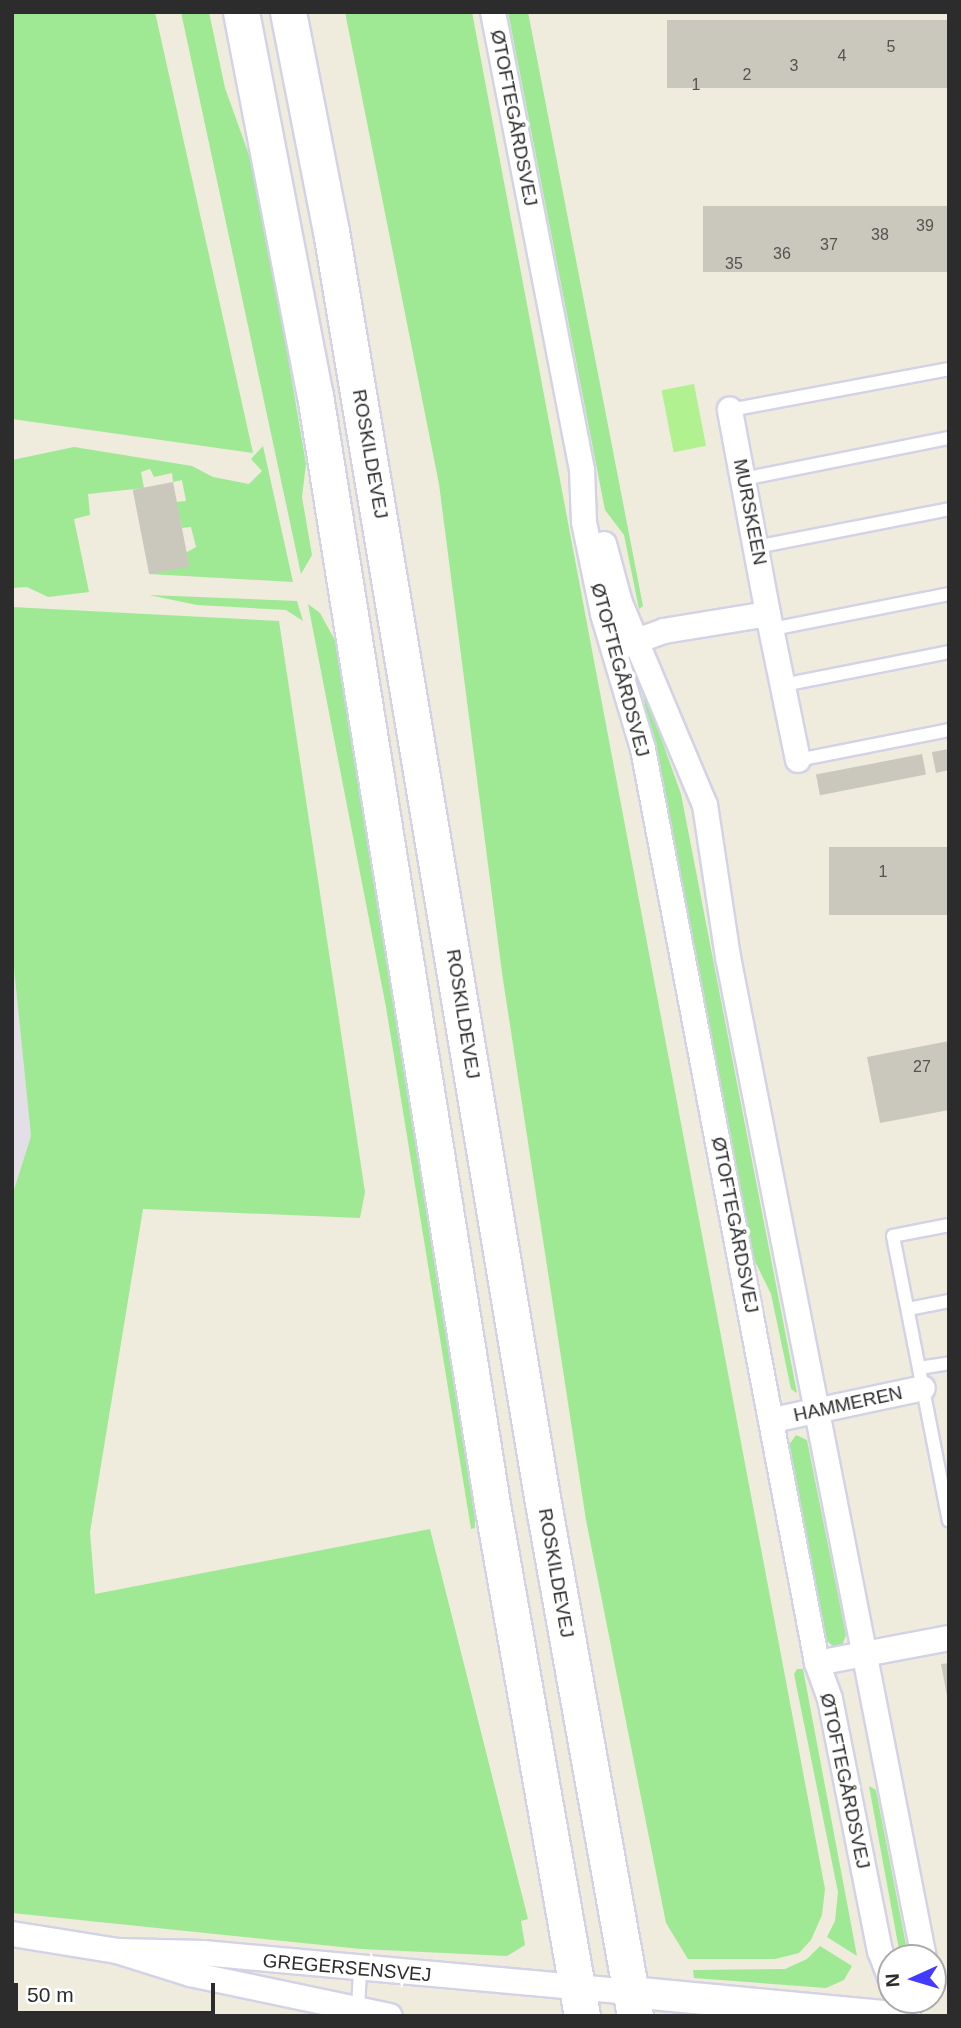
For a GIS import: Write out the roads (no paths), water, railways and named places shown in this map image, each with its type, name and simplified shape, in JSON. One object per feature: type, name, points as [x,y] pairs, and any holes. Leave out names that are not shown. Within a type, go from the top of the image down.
[{"type":"main road","points":[[241,12],[315,395],[488,1476],[579,2001]]},
{"type":"main road","name":"ROSKILDEVEJ","points":[[288,12],[336,258],[545,1510],[633,2004]]},
{"type":"street","name":"ØTOFTEGÅRDSVEJ","points":[[493,12],[582,470],[594,495],[625,645],[817,1663],[830,1699],[879,1944]]},
{"type":"street","name":"MURSKEEN","points":[[730,410],[798,760]]},
{"type":"street","points":[[625,645],[664,631],[770,622]]},
{"type":"street","name":"ØTOFTEGÅRDSVEJ","points":[[625,645],[705,805],[727,957],[921,1944]]},
{"type":"street","name":"HAMMEREN","points":[[773,1420],[817,1411],[921,1378]]},
{"type":"street","points":[[817,1663],[949,1639]]},
{"type":"street","name":"GREGERSENSVEJ","points":[[12,1934],[117,1951],[202,1953],[579,2001],[633,2004]]},
{"type":"street","name":"GREGERSENSVEJ","points":[[117,1951],[190,1974],[390,2016]]},
{"type":"street","points":[[633,2004],[883,2016]]},
{"type":"lane","points":[[730,410],[949,369]]},
{"type":"lane","points":[[743,479],[949,438]]},
{"type":"lane","points":[[756,547],[949,509]]},
{"type":"lane","points":[[770,622],[949,594]]},
{"type":"lane","points":[[783,685],[949,652]]},
{"type":"lane","points":[[798,760],[949,730]]},
{"type":"lane","points":[[949,1225],[893,1236],[949,1521]]},
{"type":"lane","points":[[908,1309],[949,1301]]},
{"type":"lane","points":[[921,1378],[949,1363]]},
{"type":"lane","points":[[358,2009],[360,1971]]}]
